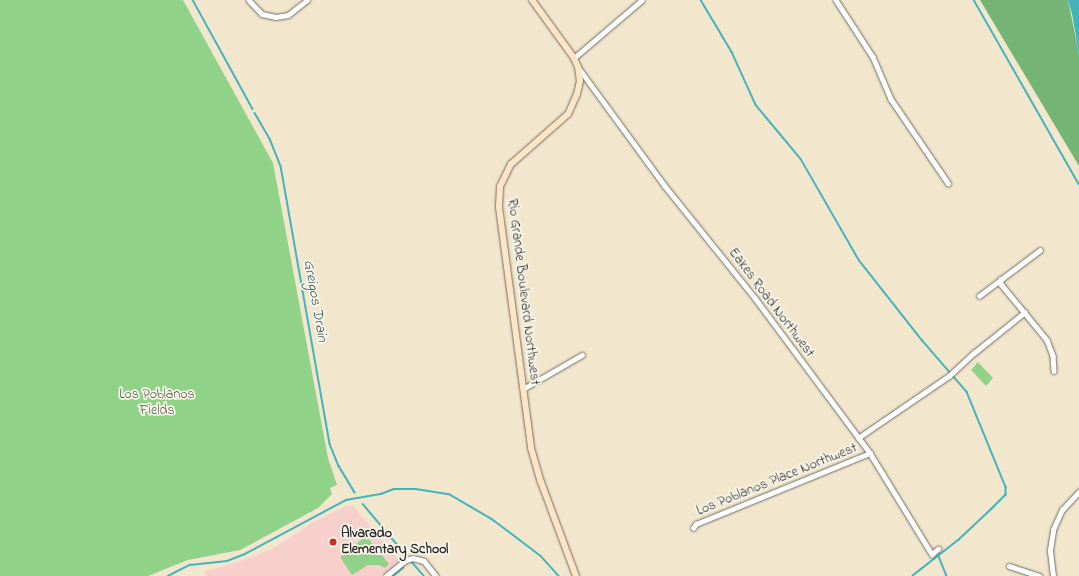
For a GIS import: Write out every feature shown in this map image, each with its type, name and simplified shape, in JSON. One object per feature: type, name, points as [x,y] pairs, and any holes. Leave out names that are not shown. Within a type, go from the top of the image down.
[{"type":"street","points":[[249,0],[262,14],[276,17],[288,15],[307,0]]},
{"type":"street","name":"Rio Grande Boulevard Northwest","points":[[532,0],[574,58],[578,67],[577,94],[571,110],[511,164],[500,187],[500,217],[534,463],[576,576]]},
{"type":"street","points":[[574,58],[642,0]]},
{"type":"street","points":[[836,0],[872,57],[891,99],[948,183]]},
{"type":"street","name":"Eakes Road Northwest","points":[[578,67],[870,453],[932,554],[938,549]]},
{"type":"street","points":[[979,296],[1040,250]]},
{"type":"street","points":[[1001,279],[1001,284],[1047,340],[1053,356],[1054,371]]},
{"type":"street","points":[[858,438],[956,371],[997,334],[1025,312]]},
{"type":"street","points":[[523,389],[582,355]]},
{"type":"street","name":"Los Poblanos Place Northwest","points":[[693,528],[696,524],[870,453]]},
{"type":"street","points":[[1053,576],[1050,550],[1053,530],[1062,510],[1079,492]]},
{"type":"street","points":[[386,576],[406,560],[419,558],[436,576]]},
{"type":"street","points":[[1009,566],[1039,576]]},
{"type":"shaded area","name":"Alvarado Elementary School","points":[[345,506],[354,507],[400,561],[381,576],[206,576],[205,571],[235,563],[274,548],[312,523]]},
{"type":"green space","name":"Los Poblanos Fields","points":[[0,0],[183,0],[273,163],[328,458],[337,485],[330,488],[332,494],[318,508],[240,550],[188,560],[148,576],[0,576]]},
{"type":"green space","points":[[980,0],[1068,0],[1079,54],[1079,166]]},
{"type":"green space","points":[[978,362],[993,378],[986,386],[971,370]]},
{"type":"green space","points":[[366,536],[389,564],[385,568],[379,565],[368,565],[352,575],[340,557]]},
{"type":"water","points":[[1068,0],[1079,0],[1079,54],[1072,14]]},
{"type":"waterway","points":[[193,0],[253,109]]},
{"type":"waterway","points":[[701,0],[732,52],[756,105],[801,159],[859,260],[922,340],[967,392],[1006,487],[1006,495],[992,509],[959,540],[913,576]]},
{"type":"waterway","points":[[974,0],[1079,184]]},
{"type":"waterway","name":"Greigos Drain","points":[[255,113],[270,139],[281,166],[330,444],[339,466],[355,493]]},
{"type":"waterway","points":[[168,576],[190,565],[227,561],[245,554],[346,500],[381,494],[394,489],[416,489],[449,494],[492,519],[541,556],[559,576]]},
{"type":"waterway","points":[[363,504],[407,556]]},
{"type":"waterway","points":[[938,554],[947,576]]},
{"type":"waterway","points":[[412,562],[424,576]]},
{"type":"waterway","points":[[393,576],[403,568]]},
{"type":"place","name":"Alvarado Elementary School","points":[[333,542]]}]
